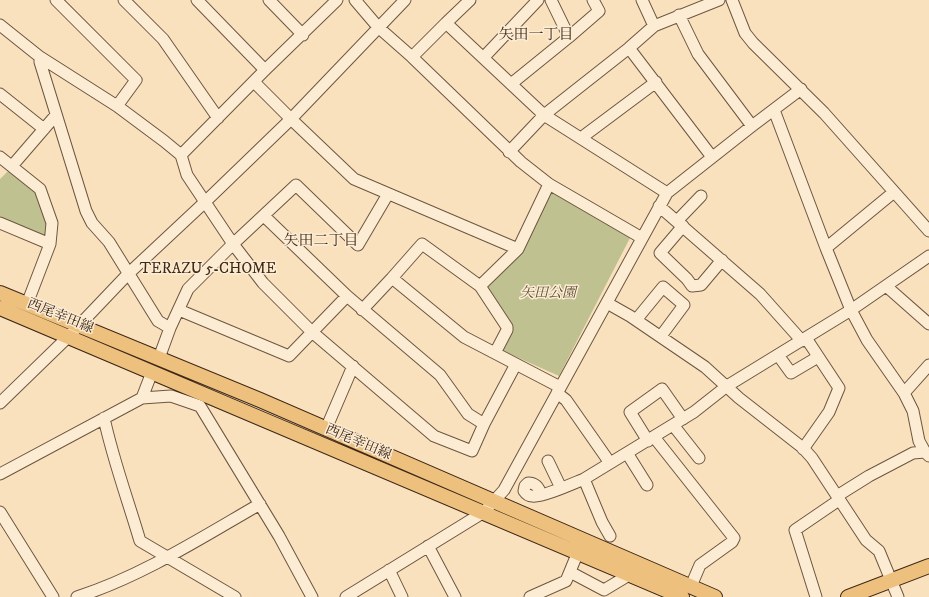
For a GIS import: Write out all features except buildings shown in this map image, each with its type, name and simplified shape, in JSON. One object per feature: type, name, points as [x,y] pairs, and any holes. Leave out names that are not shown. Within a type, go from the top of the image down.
[{"type":"main road","name":"西尾幸田線","points":[[0,293],[159,358],[494,501],[687,592]]},
{"type":"main road","name":"西尾幸田線","points":[[0,308],[484,512],[629,575],[687,592],[715,597]]},
{"type":"main road","points":[[848,597],[929,566]]},
{"type":"street","points":[[56,0],[136,80],[117,106]]},
{"type":"street","points":[[124,0],[163,39],[218,118]]},
{"type":"street","points":[[197,0],[265,70]]},
{"type":"street","points":[[269,0],[303,35]]},
{"type":"street","points":[[181,155],[337,0]]},
{"type":"street","points":[[355,0],[378,27],[412,57],[509,152],[549,184],[642,238]]},
{"type":"street","points":[[0,403],[68,337],[128,274],[291,119],[405,0]]},
{"type":"street","points":[[412,57],[470,0]]},
{"type":"street","points":[[484,57],[538,0]]},
{"type":"street","points":[[551,0],[569,37]]},
{"type":"street","points":[[511,84],[599,11],[593,0]]},
{"type":"street","points":[[642,0],[654,26]]},
{"type":"street","points":[[509,152],[544,114],[629,48],[654,26],[719,0]]},
{"type":"street","points":[[732,0],[745,33],[753,43],[801,89],[856,148],[929,231]]},
{"type":"street","points":[[680,15],[698,54],[752,126]]},
{"type":"street","points":[[446,23],[544,114],[667,193]]},
{"type":"street","points":[[0,25],[40,57],[117,106],[181,155],[187,175],[233,244],[263,283],[312,332],[434,436],[472,451],[484,424],[516,364]]},
{"type":"street","points":[[629,48],[712,157]]},
{"type":"street","points":[[40,57],[40,62],[86,211],[92,223],[109,242],[158,321],[170,328]]},
{"type":"street","points":[[254,82],[354,179],[518,249]]},
{"type":"street","points":[[580,138],[656,82]]},
{"type":"street","points":[[346,597],[484,512],[504,490],[667,193],[801,89]]},
{"type":"street","points":[[0,94],[44,129]]},
{"type":"street","points":[[774,110],[826,248],[852,310],[867,340],[904,393],[913,411],[919,441],[927,454]]},
{"type":"street","points":[[12,166],[56,114]]},
{"type":"street","points":[[0,157],[40,189],[52,223],[50,244],[27,304]]},
{"type":"street","points":[[480,286],[518,249],[549,184]]},
{"type":"street","points":[[159,358],[170,328],[188,289],[233,244],[296,185],[358,245],[388,194]]},
{"type":"street","points":[[826,248],[894,192]]},
{"type":"street","points":[[701,196],[680,223],[660,253],[687,279],[692,286],[701,285],[722,260]]},
{"type":"street","points":[[659,206],[760,294],[804,339],[839,388],[829,412],[804,449]]},
{"type":"street","points":[[264,216],[362,310],[440,375],[468,414],[484,424]]},
{"type":"street","points":[[0,223],[50,244]]},
{"type":"street","points":[[362,310],[422,244],[480,286],[507,327],[507,330],[495,353]]},
{"type":"street","points":[[541,495],[584,479],[651,439],[694,412],[727,386],[852,310],[929,256]]},
{"type":"street","points":[[392,278],[464,337],[516,364],[558,390],[610,463]]},
{"type":"street","points":[[886,286],[929,324]]},
{"type":"street","points":[[636,320],[663,287],[684,305],[660,336]]},
{"type":"street","points":[[179,310],[288,356],[347,296]]},
{"type":"street","points":[[607,303],[636,320],[705,367],[739,398],[804,449],[812,458],[866,540],[879,551],[898,597]]},
{"type":"street","points":[[778,355],[791,373],[818,357]]},
{"type":"street","points":[[904,393],[929,365]]},
{"type":"street","points":[[326,429],[353,366]]},
{"type":"street","points":[[142,398],[152,372]]},
{"type":"street","points":[[683,419],[662,389],[630,412],[734,538],[732,542],[700,565],[687,592]]},
{"type":"street","points":[[1,472],[142,398],[171,396],[200,406],[279,536],[312,597]]},
{"type":"street","points":[[104,418],[110,447],[120,474],[140,541],[235,597]]},
{"type":"street","points":[[673,425],[699,458]]},
{"type":"street","points":[[627,453],[647,485]]},
{"type":"street","points":[[816,597],[795,530],[869,476],[913,453],[927,454]]},
{"type":"street","points":[[548,461],[561,488]]},
{"type":"street","points":[[584,479],[602,522],[610,536]]},
{"type":"street","points":[[77,597],[113,584],[166,557],[260,504]]},
{"type":"street","points":[[0,512],[53,597]]},
{"type":"street","points":[[428,546],[455,597]]},
{"type":"street","points":[[530,597],[566,581],[578,552]]},
{"type":"street","points":[[389,570],[402,597]]},
{"type":"street","points":[[570,572],[604,590],[629,575]]},
{"type":"green space","points":[[9,170],[37,192],[46,221],[46,234],[42,235],[0,217],[0,179]]},
{"type":"green space","name":"矢田公園","points":[[551,192],[630,238],[559,376],[501,350],[513,327],[487,288],[523,252]]},
{"type":"district","name":"矢田一丁目","points":[[536,36]]},
{"type":"district","name":"矢田二丁目","points":[[321,242]]},
{"type":"district","name":"TERAZU 5-CHOME","points":[[208,270]]}]
